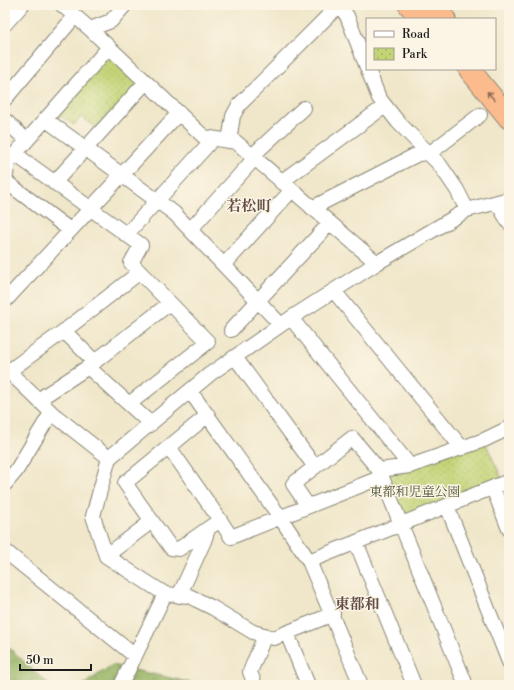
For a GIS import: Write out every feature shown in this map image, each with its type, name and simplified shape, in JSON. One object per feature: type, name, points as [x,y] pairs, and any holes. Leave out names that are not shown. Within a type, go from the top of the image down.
[{"type":"highway","points":[[409,5],[421,18]]},
{"type":"highway","points":[[416,5],[427,18]]},
{"type":"highway","points":[[433,5],[444,18]]},
{"type":"highway","points":[[440,5],[449,18]]},
{"type":"highway","points":[[479,71],[509,95]]},
{"type":"highway","points":[[479,71],[509,118]]},
{"type":"street","points":[[5,24],[22,5]]},
{"type":"street","points":[[62,5],[110,47],[204,137],[236,142],[377,263]]},
{"type":"street","points":[[90,29],[111,21],[126,5]]},
{"type":"street","points":[[228,141],[234,116],[239,105],[339,5],[347,16],[366,68]]},
{"type":"street","points":[[5,99],[75,16]]},
{"type":"street","points":[[70,230],[5,181],[8,162],[110,47]]},
{"type":"street","points":[[367,70],[373,87],[385,106],[430,153],[457,190],[467,210]]},
{"type":"street","points":[[54,183],[146,82]]},
{"type":"street","points":[[224,266],[286,186],[385,106]]},
{"type":"street","points":[[190,230],[253,157],[304,108]]},
{"type":"street","points":[[8,293],[122,175],[179,112]]},
{"type":"street","points":[[312,208],[418,154],[430,153],[480,115]]},
{"type":"street","points":[[5,120],[26,140]]},
{"type":"street","points":[[44,120],[174,213],[258,301],[286,322],[410,466]]},
{"type":"street","points":[[126,235],[213,139]]},
{"type":"street","points":[[15,154],[140,245],[131,263],[208,342],[129,404]]},
{"type":"street","points":[[333,614],[274,638],[253,632],[213,608],[189,596],[172,595],[106,556],[94,516],[109,458],[190,391],[235,357],[377,263],[467,210],[503,201],[509,223]]},
{"type":"street","points":[[231,330],[330,223]]},
{"type":"street","points":[[109,458],[51,412],[8,374],[140,272]]},
{"type":"street","points":[[334,291],[462,448]]},
{"type":"street","points":[[38,400],[91,364],[170,303]]},
{"type":"street","points":[[64,332],[91,364],[129,404],[151,424]]},
{"type":"street","points":[[235,357],[315,467]]},
{"type":"street","points":[[190,391],[208,414],[309,561],[333,614],[361,685]]},
{"type":"street","points":[[5,484],[16,471],[51,412]]},
{"type":"street","points":[[208,414],[125,483],[172,548],[179,549],[220,520]]},
{"type":"street","points":[[169,447],[231,536],[308,506],[380,474],[410,466],[462,448],[509,428]]},
{"type":"street","points":[[308,506],[292,484],[352,438],[380,474],[466,685]]},
{"type":"street","points":[[309,561],[509,481]]},
{"type":"street","points":[[493,488],[509,529]]},
{"type":"street","points":[[447,506],[509,662]]},
{"type":"street","points":[[106,556],[152,521]]},
{"type":"street","points":[[121,685],[135,656],[204,541],[208,529]]},
{"type":"street","points":[[356,542],[414,685]]},
{"type":"street","points":[[5,551],[135,656]]},
{"type":"street","points":[[287,633],[308,685]]},
{"type":"street","points":[[255,685],[250,672],[265,635]]},
{"type":"green space","points":[[109,50],[143,82],[99,129],[81,117],[74,125],[61,116],[57,121],[48,119]]},
{"type":"green space","name":"東都和児童公園","points":[[484,440],[504,483],[401,524],[382,477]]},
{"type":"green space","points":[[5,644],[49,685],[5,685]]},
{"type":"green space","points":[[112,665],[201,685],[83,685]]},
{"type":"district","name":"若松町","points":[[249,206]]},
{"type":"district","name":"東都和","points":[[357,604]]}]
